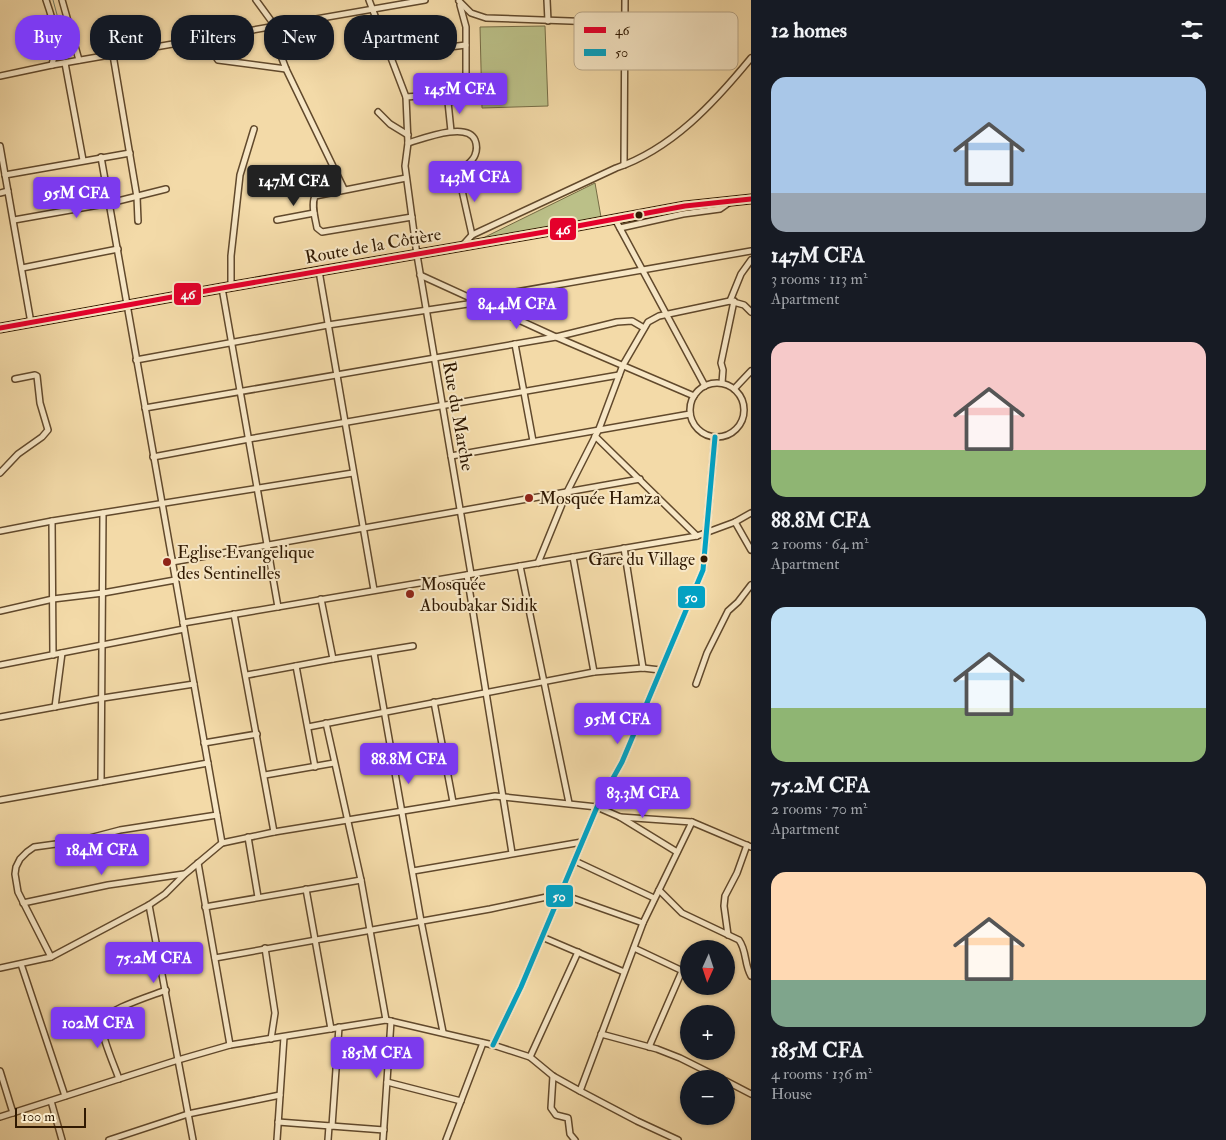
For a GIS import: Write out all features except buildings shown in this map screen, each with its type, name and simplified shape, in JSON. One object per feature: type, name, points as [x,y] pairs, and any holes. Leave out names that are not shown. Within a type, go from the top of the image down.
[{"type":"main road","name":"Route de la Côtière","points":[[0,328],[615,219],[642,218],[733,200],[751,199]]},
{"type":"street","points":[[46,0],[55,28],[57,48],[52,65]]},
{"type":"street","points":[[62,0],[66,15]]},
{"type":"street","points":[[256,0],[267,15]]},
{"type":"street","name":"Rue du Marche","points":[[369,0],[375,15]]},
{"type":"street","points":[[334,16],[425,0]]},
{"type":"street","points":[[548,0],[548,20]]},
{"type":"street","points":[[459,1],[471,13],[486,18],[574,21]]},
{"type":"street","points":[[406,97],[433,95],[448,102],[460,101],[464,96],[466,21],[459,1]]},
{"type":"street","points":[[457,46],[466,45]]},
{"type":"street","points":[[461,247],[472,235],[636,161],[680,132],[703,113],[751,58]]},
{"type":"street","points":[[0,76],[79,60]]},
{"type":"street","points":[[114,60],[137,197],[138,221]]},
{"type":"street","points":[[218,60],[286,69]]},
{"type":"street","points":[[283,60],[344,189]]},
{"type":"street","name":"Rue du Marche","points":[[393,60],[406,97],[408,135],[405,158],[406,178],[420,275],[460,511],[512,853]]},
{"type":"street","points":[[65,63],[83,160]]},
{"type":"street","points":[[624,165],[625,70]]},
{"type":"street","points":[[448,102],[451,132]]},
{"type":"street","points":[[378,112],[390,124],[408,135]]},
{"type":"street","points":[[254,129],[240,175],[226,287],[232,343],[278,606]]},
{"type":"street","points":[[408,143],[451,132],[470,134],[476,142],[477,148],[473,160],[459,173],[472,235]]},
{"type":"street","points":[[0,146],[31,323]]},
{"type":"street","points":[[5,175],[130,153]]},
{"type":"street","points":[[101,157],[222,843]]},
{"type":"street","points":[[406,178],[315,196],[313,202],[314,213],[317,228],[322,232],[412,217]]},
{"type":"street","points":[[14,220],[110,203],[166,189]]},
{"type":"street","points":[[0,193],[8,192]]},
{"type":"street","points":[[277,220],[314,213]]},
{"type":"street","points":[[620,228],[642,218]]},
{"type":"street","points":[[615,219],[705,386]]},
{"type":"street","points":[[22,268],[118,249]]},
{"type":"street","points":[[475,299],[751,251]]},
{"type":"street","points":[[722,383],[723,370],[721,363],[732,301],[741,274],[751,260]]},
{"type":"street","points":[[319,271],[374,590]]},
{"type":"street","points":[[420,275],[694,396]]},
{"type":"street","points":[[538,563],[567,492],[598,429],[623,364],[648,322],[653,318],[732,301],[744,305],[751,312]]},
{"type":"street","points":[[136,360],[328,326],[481,302]]},
{"type":"street","points":[[145,408],[515,344],[616,322],[632,321],[644,328]]},
{"type":"street","points":[[515,344],[533,441]]},
{"type":"street","points":[[734,389],[751,371]]},
{"type":"street","points":[[154,457],[619,375]]},
{"type":"street","points":[[0,473],[18,454],[48,430],[40,403],[37,376],[15,379]]},
{"type":"street","points":[[713,383],[722,383],[734,389],[743,402],[743,417],[740,425],[733,432],[715,437],[706,435],[698,430],[690,414],[690,404],[694,396],[705,386],[713,383]]},
{"type":"street","points":[[451,456],[690,414]]},
{"type":"street","points":[[743,417],[751,420]]},
{"type":"street","points":[[595,436],[697,536]]},
{"type":"street","points":[[493,1045],[521,986],[597,807],[622,762],[703,570],[708,532],[715,437]]},
{"type":"street","points":[[0,531],[354,473]]},
{"type":"street","points":[[172,562],[640,479]]},
{"type":"street","points":[[0,665],[103,645],[234,614],[697,536],[735,522],[751,512]]},
{"type":"street","points":[[101,782],[103,513]]},
{"type":"street","points":[[52,521],[53,654]]},
{"type":"street","points":[[735,522],[751,550]]},
{"type":"street","points":[[624,548],[643,668]]},
{"type":"street","points":[[573,557],[594,672]]},
{"type":"street","points":[[520,566],[569,803]]},
{"type":"street","points":[[0,611],[53,599],[103,593],[175,580]]},
{"type":"street","points":[[696,684],[707,653],[728,611],[738,602],[751,585]]},
{"type":"street","points":[[321,599],[333,659]]},
{"type":"street","points":[[234,614],[274,832]]},
{"type":"street","points":[[246,676],[412,646]]},
{"type":"street","points":[[56,707],[62,653]]},
{"type":"street","points":[[374,653],[414,871],[421,921],[443,1032]]},
{"type":"street","points":[[296,666],[315,766]]},
{"type":"street","points":[[308,726],[385,713],[487,691],[594,672],[643,668],[660,670]]},
{"type":"street","points":[[0,717],[102,698],[194,684]]},
{"type":"street","points":[[434,702],[453,802]]},
{"type":"street","points":[[326,723],[361,880],[389,1020],[387,1082],[382,1140]]},
{"type":"street","points":[[204,743],[257,734]]},
{"type":"street","points":[[0,800],[208,763]]},
{"type":"street","points":[[265,775],[334,763]]},
{"type":"street","points":[[0,968],[51,957],[149,906],[222,843],[248,836],[480,797],[503,796],[597,807],[620,817],[678,852]]},
{"type":"street","points":[[51,957],[18,892],[14,874],[20,859],[26,852],[34,848],[78,841],[120,830],[217,815]]},
{"type":"street","points":[[620,817],[692,822],[749,846],[738,873],[725,896],[724,906],[728,935]]},
{"type":"street","points":[[580,1091],[643,923],[692,822]]},
{"type":"street","points":[[248,836],[258,897]]},
{"type":"street","points":[[414,871],[582,842]]},
{"type":"street","points":[[575,861],[654,898]]},
{"type":"street","points":[[198,863],[230,1045]]},
{"type":"street","points":[[23,903],[108,885],[185,874]]},
{"type":"street","points":[[206,906],[361,880]]},
{"type":"street","points":[[306,889],[331,1029]]},
{"type":"street","points":[[659,890],[682,913],[739,940],[742,944],[746,967],[751,976]]},
{"type":"street","points":[[214,958],[561,894],[643,923]]},
{"type":"street","points":[[149,906],[193,1140]]},
{"type":"street","points":[[542,937],[624,972]]},
{"type":"street","points":[[265,948],[275,1013],[271,1039]]},
{"type":"street","points":[[634,948],[680,970]]},
{"type":"street","points":[[530,1057],[578,952]]},
{"type":"street","points":[[21,964],[65,1096]]},
{"type":"street","points":[[649,1047],[680,976]]},
{"type":"street","points":[[119,1079],[102,1031],[103,1019],[119,1008],[166,990]]},
{"type":"street","points":[[0,1117],[230,1045],[389,1020],[493,1045],[530,1057],[553,1076],[637,1121],[678,1140]]},
{"type":"street","points":[[328,1140],[331,1126],[339,1027]]},
{"type":"street","points":[[601,1034],[649,1047],[680,1058],[704,1070]]},
{"type":"street","points":[[277,1140],[284,1037]]},
{"type":"street","points":[[446,1140],[483,1043]]},
{"type":"street","points":[[0,1072],[13,1113]]},
{"type":"street","points":[[553,1076],[551,1108],[556,1115],[568,1118],[570,1134],[575,1140]]},
{"type":"street","points":[[387,1082],[461,1101]]},
{"type":"street","points":[[735,1086],[751,1094]]},
{"type":"street","points":[[109,1140],[188,1114],[280,1095]]},
{"type":"street","points":[[50,1101],[62,1140]]},
{"type":"street","points":[[278,1122],[384,1130]]},
{"type":"green space","points":[[545,26],[548,106],[482,108],[480,27]]},
{"type":"green space","points":[[595,183],[601,217],[479,240]]},
{"type":"waterway","points":[[53,0],[57,15]]},
{"type":"transit line","name":"46","points":[[0,328],[685,206],[751,199]]},
{"type":"transit line","name":"50","points":[[493,1045],[521,987],[597,807],[622,762],[703,570],[715,437]]},
{"type":"place","name":"Mosquée Hamza","points":[[529,498]]},
{"type":"place","name":"Gare du Village","points":[[704,559]]},
{"type":"place","name":"Eglise Evangelique des Sentinelles","points":[[167,562]]},
{"type":"place","name":"Mosquée Aboubakar Sidik","points":[[410,594]]}]
